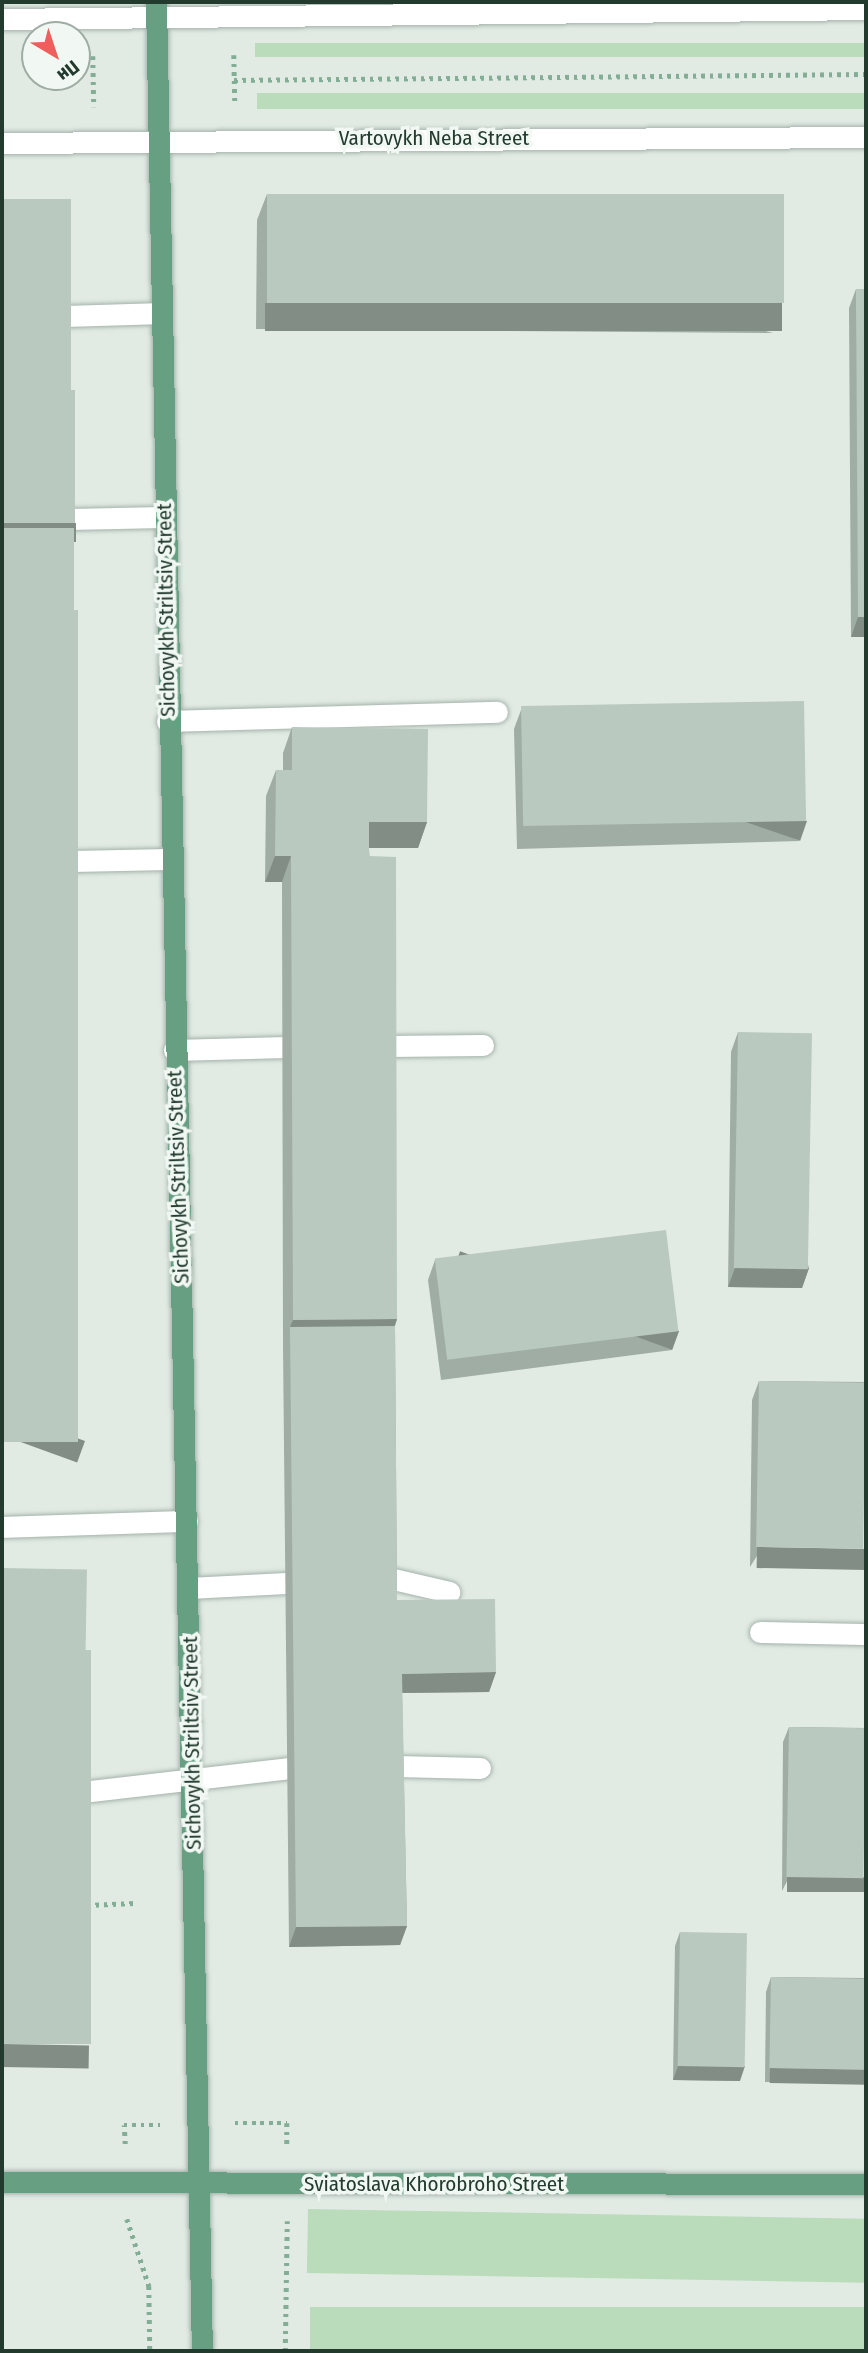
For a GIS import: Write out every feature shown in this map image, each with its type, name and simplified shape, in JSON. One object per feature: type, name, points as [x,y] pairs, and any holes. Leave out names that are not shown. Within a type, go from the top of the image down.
[{"type":"main road","name":"Sichovykh Striltsiv Street","points":[[156,9],[167,721],[201,2184],[201,2351]]},
{"type":"main road","name":"Sviatoslava Khorobroho Street","points":[[2,2182],[866,2184]]},
{"type":"street","points":[[2,19],[156,9],[234,16],[866,9]]},
{"type":"street","name":"Vartovykh Neba Street","points":[[2,143],[235,139],[866,137]]},
{"type":"street","points":[[67,316],[161,313]]},
{"type":"street","points":[[68,519],[164,517]]},
{"type":"street","points":[[167,721],[497,712]]},
{"type":"street","points":[[71,861],[170,859]]},
{"type":"street","points":[[388,1045],[483,1045]]},
{"type":"street","points":[[174,1050],[286,1047]]},
{"type":"street","points":[[2,1527],[187,1521]]},
{"type":"street","points":[[389,1578],[449,1592]]},
{"type":"street","points":[[188,1588],[286,1583]]},
{"type":"street","points":[[761,1632],[866,1634]]},
{"type":"street","points":[[395,1766],[480,1768]]},
{"type":"street","points":[[82,1792],[288,1768]]},
{"type":"path","points":[[234,16],[235,139]]},
{"type":"path","points":[[234,80],[866,74]]},
{"type":"path","points":[[82,1905],[135,1903]]},
{"type":"path","points":[[285,2351],[287,2123]]},
{"type":"path","points":[[127,2184],[127,2218],[149,2286],[150,2351]]},
{"type":"green space","points":[[255,43],[866,43],[866,57],[255,57]]},
{"type":"green space","points":[[257,93],[866,93],[866,109],[257,109]]},
{"type":"green space","points":[[308,2209],[866,2219],[865,2283],[307,2273]]},
{"type":"green space","points":[[310,2307],[866,2307],[866,2351],[310,2351]]},
{"type":"building","points":[[267,194],[784,194],[784,303],[267,303]]},
{"type":"building","points":[[2,199],[71,199],[71,390],[2,390]]},
{"type":"building","points":[[856,289],[866,289],[866,617],[858,617]]},
{"type":"building","points":[[2,390],[75,390],[75,523],[2,523]]},
{"type":"building","points":[[2,528],[74,528],[74,610],[2,610]]},
{"type":"building","points":[[2,610],[78,610],[78,1442],[2,1442]]},
{"type":"building","points":[[804,701],[806,821],[523,826],[521,706]]},
{"type":"building","points":[[292,727],[428,729],[427,822],[369,822],[369,856],[396,857],[397,1319],[293,1320],[291,856],[275,856],[276,770],[292,770]]},
{"type":"building","points":[[738,1032],[812,1033],[808,1269],[734,1268]]},
{"type":"building","points":[[666,1230],[678,1331],[447,1360],[435,1258]]},
{"type":"building","points":[[395,1326],[397,1600],[495,1599],[496,1672],[402,1674],[407,1926],[296,1927],[290,1327]]},
{"type":"building","points":[[759,1381],[866,1383],[863,1549],[756,1547]]},
{"type":"building","points":[[2,1568],[87,1569],[86,1651],[2,1650]]},
{"type":"building","points":[[2,1650],[91,1650],[91,2044],[2,2044]]},
{"type":"building","points":[[789,1727],[866,1728],[863,1878],[786,1877]]},
{"type":"building","points":[[680,1932],[747,1933],[745,2067],[678,2066]]},
{"type":"building","points":[[771,1977],[866,1979],[864,2070],[769,2068]]}]
